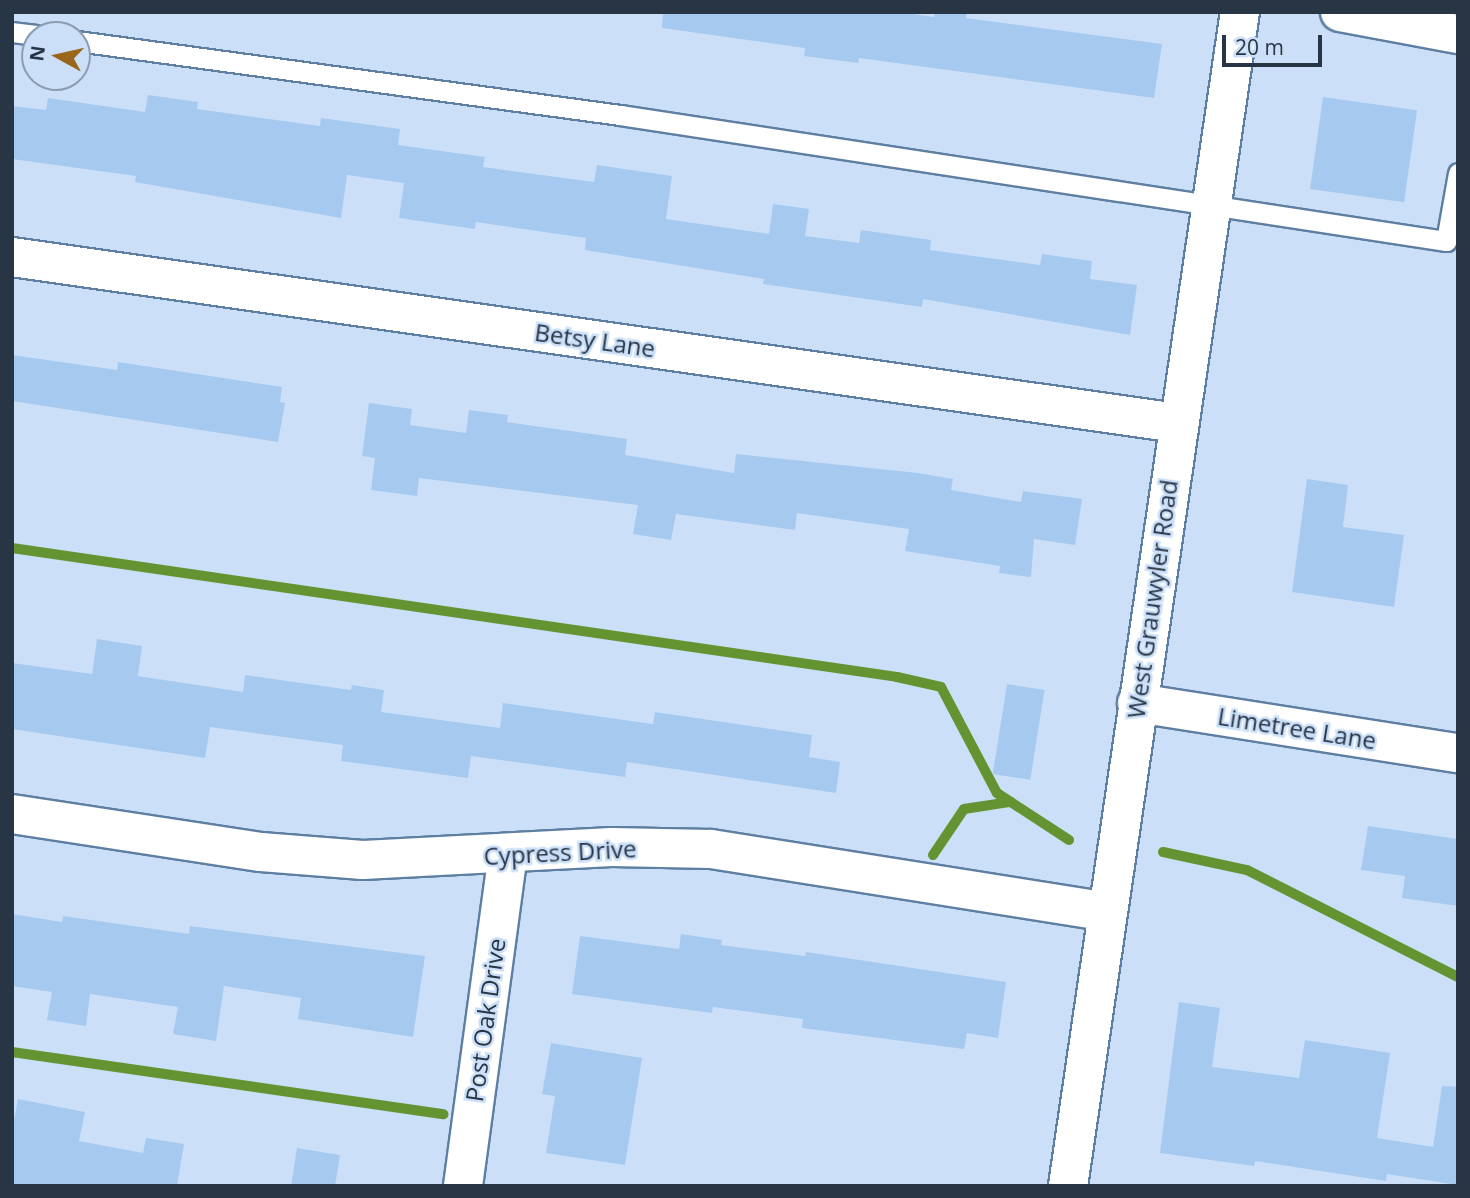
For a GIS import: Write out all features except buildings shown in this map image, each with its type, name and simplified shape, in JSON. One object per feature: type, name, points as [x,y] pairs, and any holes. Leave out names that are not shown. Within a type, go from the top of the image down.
[{"type":"street","name":"West Grauwyler Road","points":[[1068,1186],[1177,423],[1240,12]]},
{"type":"street","points":[[1340,12],[1458,34]]},
{"type":"street","name":"Betsy Lane","points":[[12,257],[1177,423]]},
{"type":"street","name":"Limetree Lane","points":[[1137,703],[1458,753]]},
{"type":"street","name":"Cypress Drive","points":[[12,814],[274,853],[363,860],[508,855],[612,847],[711,849],[1107,912]]},
{"type":"street","name":"Post Oak Drive","points":[[463,1186],[508,855]]},
{"type":"lane","points":[[91,43],[634,117],[1446,241],[1458,173]]},
{"type":"waterway","points":[[12,548],[897,677],[941,687],[997,793],[1069,840]]},
{"type":"waterway","points":[[933,855],[964,809],[1010,802]]},
{"type":"waterway","points":[[1163,852],[1247,870],[1458,977]]},
{"type":"waterway","points":[[12,1052],[444,1114]]}]
